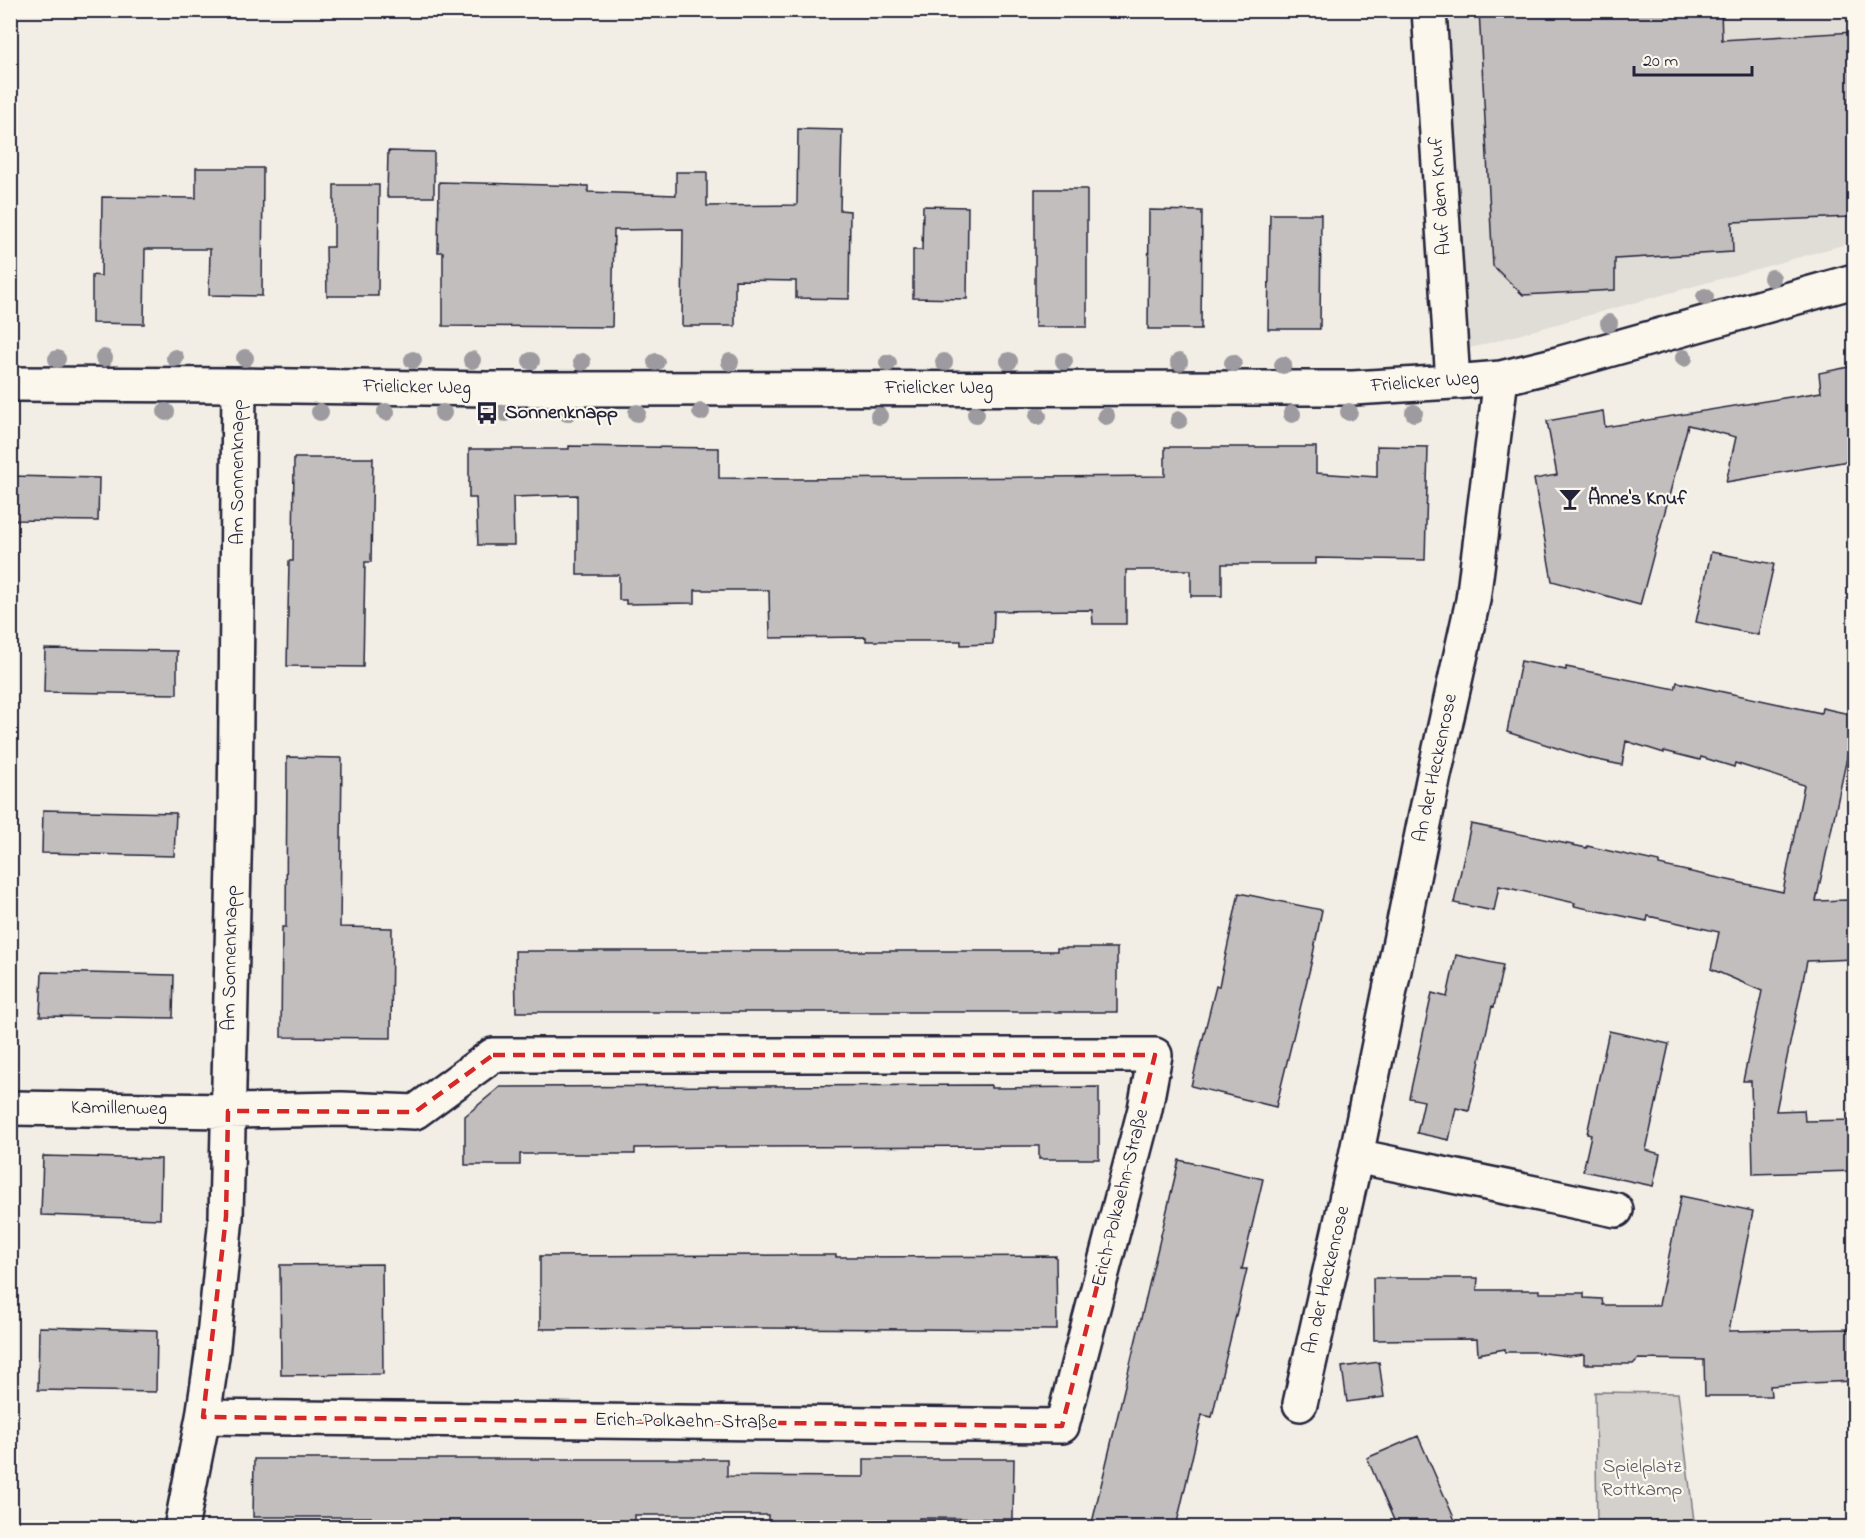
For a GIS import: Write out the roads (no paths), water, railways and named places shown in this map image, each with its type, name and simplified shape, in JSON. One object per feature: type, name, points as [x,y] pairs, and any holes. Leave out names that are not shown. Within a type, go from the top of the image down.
[{"type":"street","name":"Auf dem Knuf","points":[[1429,10],[1453,382]]},
{"type":"street","name":"Frielicker Weg","points":[[10,384],[487,389],[1317,388],[1453,382],[1501,378],[1558,364],[1854,281]]},
{"type":"street","name":"An der Heckenrose","points":[[1300,1404],[1356,1156],[1433,780],[1473,600],[1501,378]]},
{"type":"street","name":"Am Sonnenknapp","points":[[181,1527],[203,1417],[212,1356],[226,1217],[235,818],[238,385]]},
{"type":"street","name":"Erich-Polkaehn-Straße","points":[[203,1417],[1062,1426],[1145,1109],[1155,1055],[493,1055],[415,1113],[342,1109],[228,1111]]},
{"type":"street","name":"Kamillenweg","points":[[10,1108],[228,1111]]},
{"type":"street","points":[[1356,1156],[1616,1210]]},
{"type":"place","name":"Sonnenknapp","points":[[487,413]]},
{"type":"place","name":"Änne's Knuf","points":[[1570,499]]},
{"type":"park label","name":"Spielplatz Rottkamp","points":[[1642,1478]]}]
